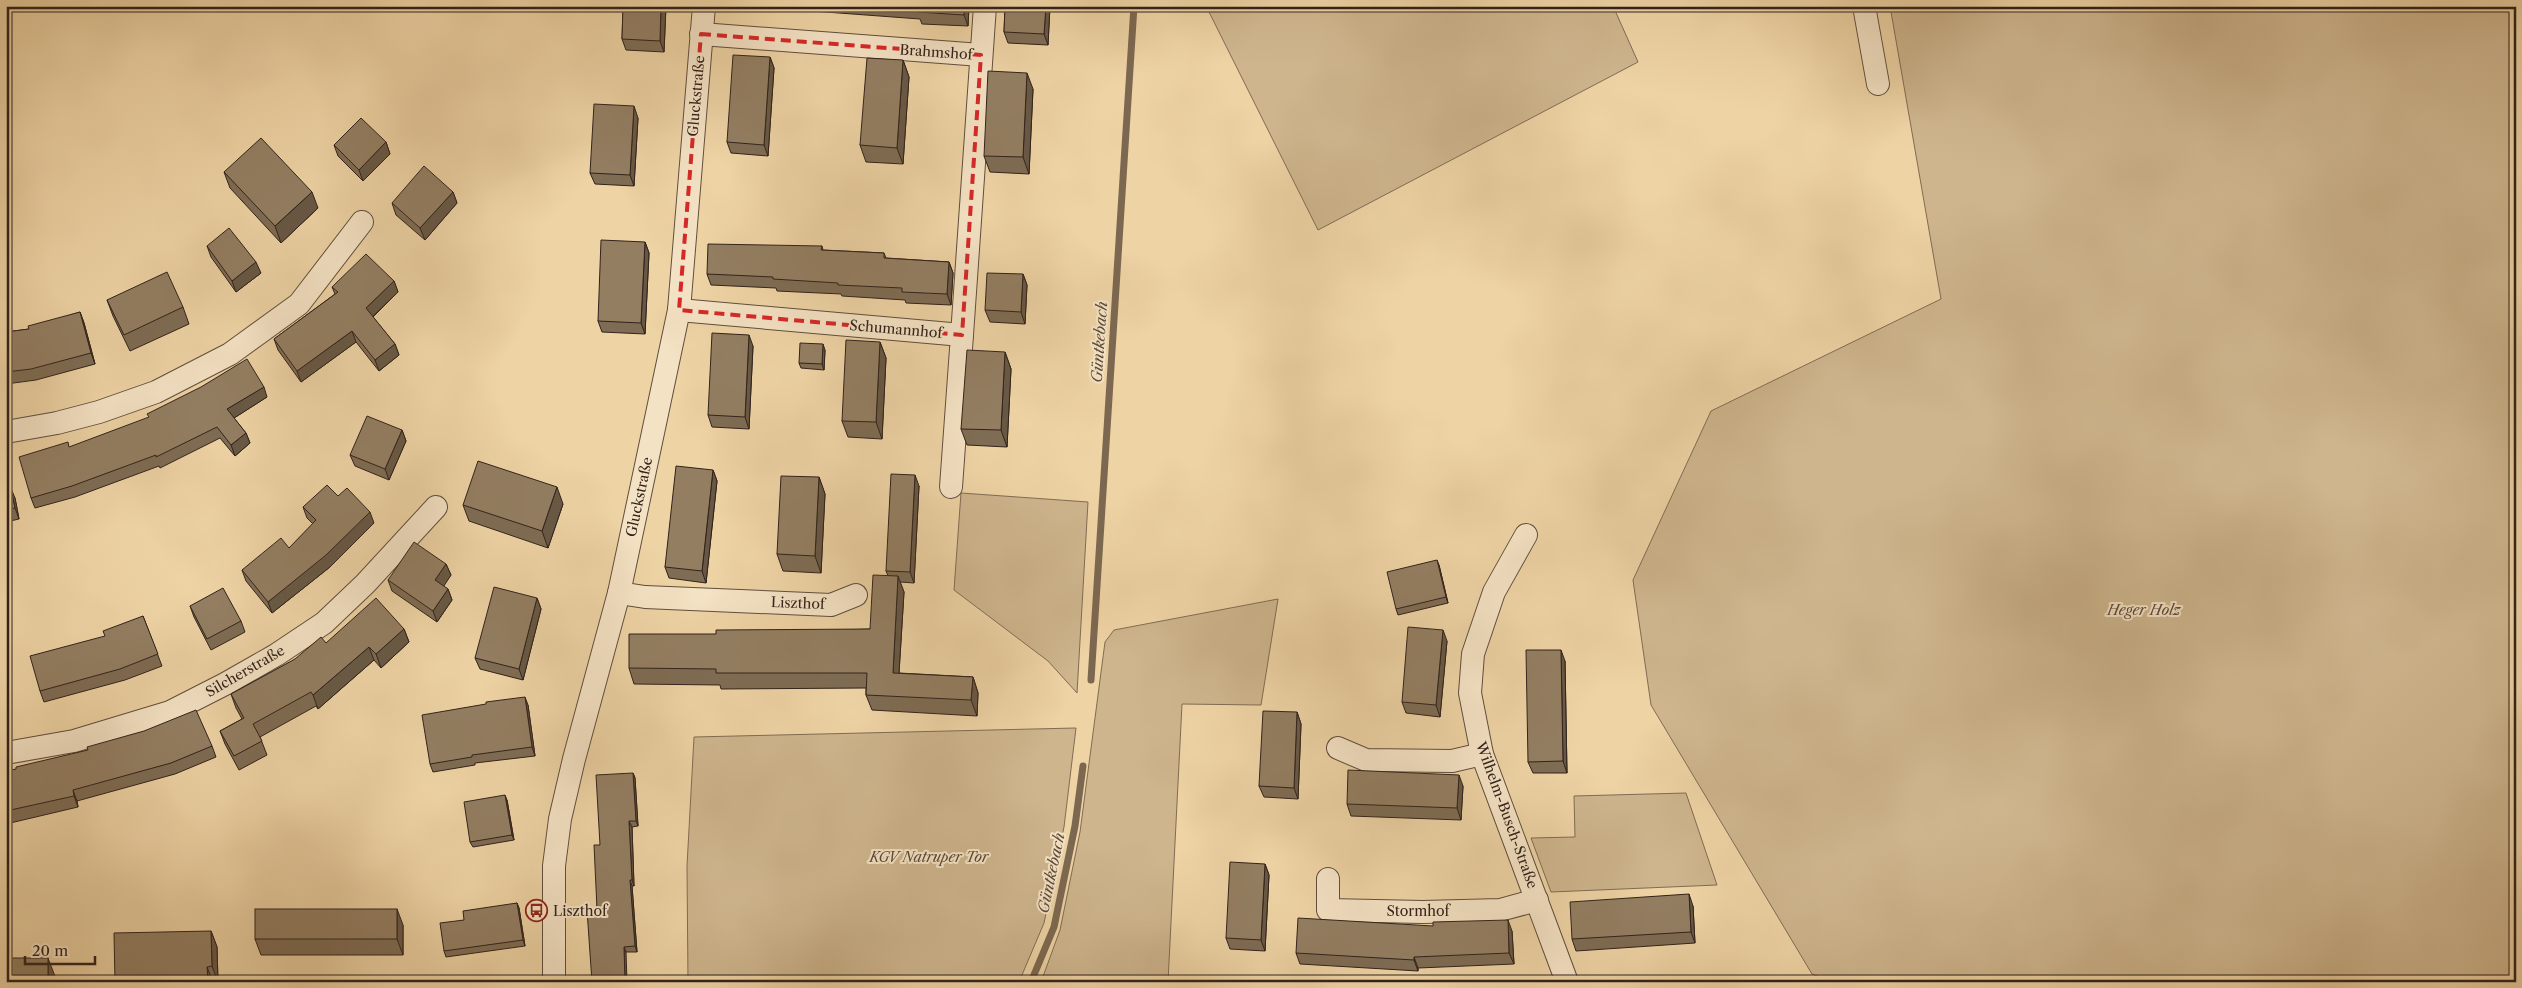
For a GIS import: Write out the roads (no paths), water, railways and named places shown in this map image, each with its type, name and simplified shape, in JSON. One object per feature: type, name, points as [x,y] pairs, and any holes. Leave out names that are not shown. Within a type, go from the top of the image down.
[{"type":"street","name":"Gluckstraße","points":[[554,982],[554,866],[560,819],[619,593],[679,310],[704,6]]},
{"type":"street","points":[[981,55],[985,6]]},
{"type":"street","points":[[1864,6],[1878,84]]},
{"type":"street","name":"Brahmshof","points":[[701,34],[981,55],[962,335]]},
{"type":"street","points":[[6,432],[57,423],[109,409],[156,392],[230,354],[299,304],[362,222]]},
{"type":"street","name":"Schumannhof","points":[[679,310],[962,335],[951,487]]},
{"type":"street","name":"Silcherstraße","points":[[6,753],[74,741],[170,712],[234,680],[324,623],[365,584],[436,507]]},
{"type":"street","name":"Wilhelm-Busch-Straße","points":[[1526,535],[1494,592],[1473,654],[1470,693],[1482,754],[1567,982]]},
{"type":"street","name":"Liszthof","points":[[619,593],[645,597],[831,605],[856,595]]},
{"type":"street","points":[[1338,748],[1366,760],[1452,761],[1482,754]]},
{"type":"street","name":"Stormhof","points":[[1328,879],[1328,910],[1423,912],[1500,910],[1537,900]]},
{"type":"waterway","name":"Güntkebach","points":[[1091,680],[1134,6]]},
{"type":"waterway","name":"Güntkebach","points":[[1031,982],[1054,927],[1075,826],[1083,766]]},
{"type":"place","name":"Liszthof","points":[[537,911]]},
{"type":"park label","name":"Heger Holz","points":[[2144,610]]},
{"type":"park label","name":"KGV Natruper Tor","points":[[929,857]]}]
